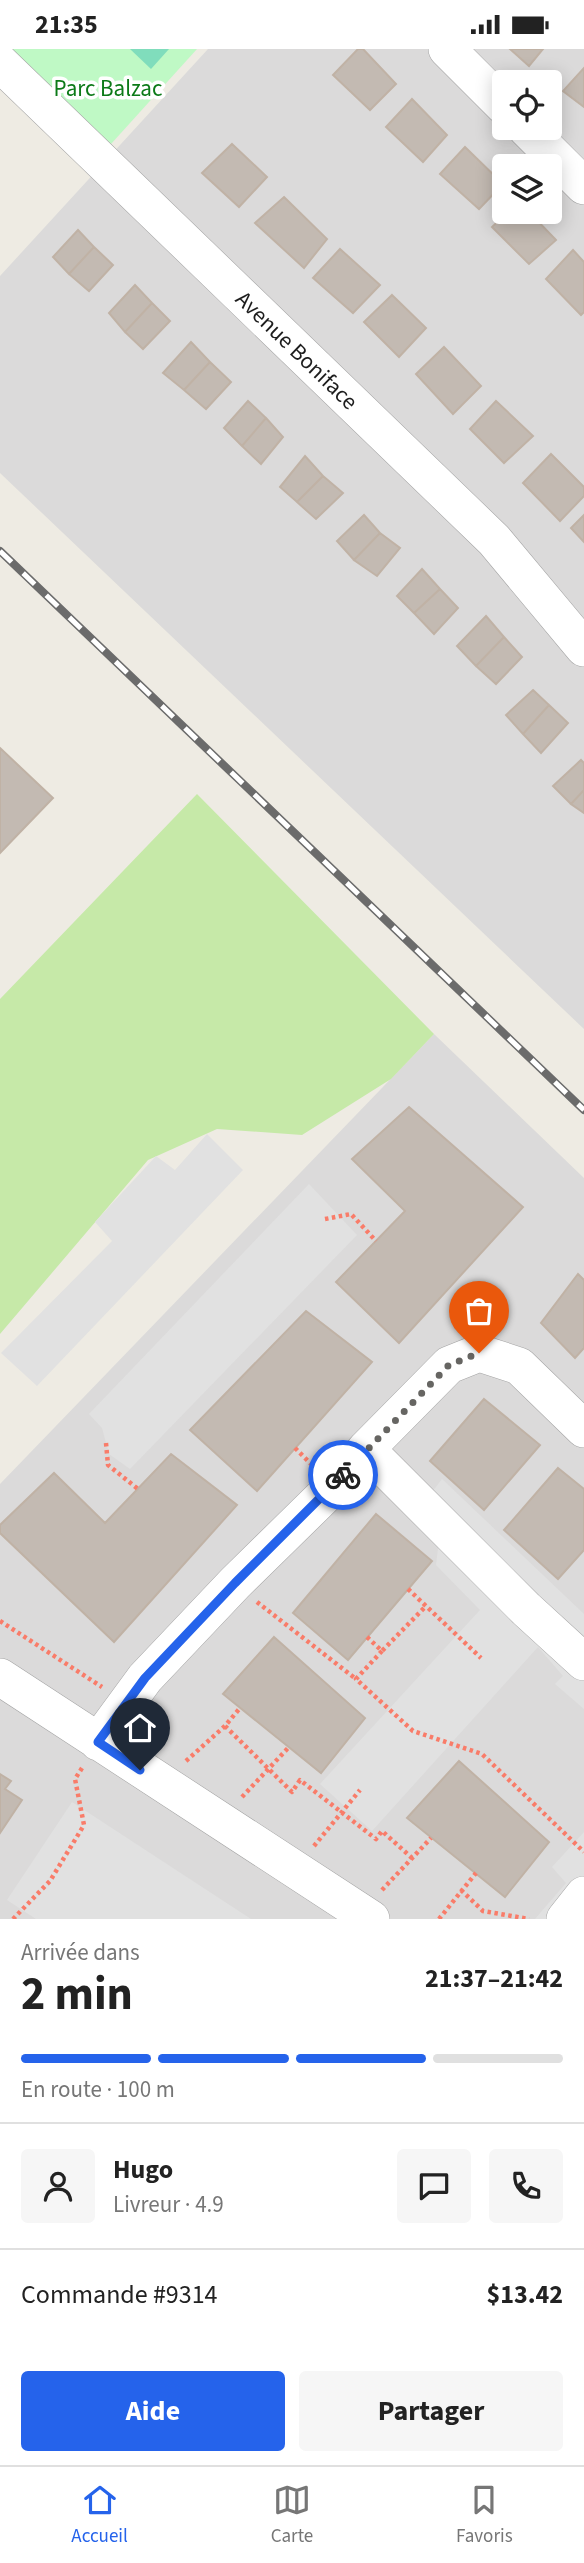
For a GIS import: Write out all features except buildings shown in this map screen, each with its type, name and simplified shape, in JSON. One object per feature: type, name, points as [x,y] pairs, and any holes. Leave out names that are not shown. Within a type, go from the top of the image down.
[{"type":"street","points":[[447,49],[492,94]]},
{"type":"street","name":"Avenue Boniface","points":[[0,62],[494,540],[584,647]]},
{"type":"street","points":[[538,140],[584,186]]},
{"type":"street","points":[[91,1753],[145,1678],[449,1365],[479,1353],[519,1366],[584,1429]]},
{"type":"street","points":[[366,1449],[526,1609],[584,1661]]},
{"type":"street","points":[[0,1677],[91,1753],[162,1783],[366,1916]]},
{"type":"street","points":[[565,1919],[584,1895]]},
{"type":"path","points":[[325,1219],[351,1214],[376,1241]]},
{"type":"path","points":[[106,1443],[108,1465],[138,1489]]},
{"type":"path","points":[[408,1589],[481,1658]]},
{"type":"path","points":[[252,1598],[356,1679],[413,1731],[482,1754],[584,1852]]},
{"type":"path","points":[[356,1679],[426,1607]]},
{"type":"path","points":[[0,1621],[126,1702]]},
{"type":"path","points":[[367,1637],[382,1651]]},
{"type":"path","points":[[162,1783],[225,1726],[240,1708]]},
{"type":"path","points":[[225,1726],[292,1792],[300,1780],[376,1839],[382,1831],[412,1858]]},
{"type":"path","points":[[219,1821],[289,1747]]},
{"type":"path","points":[[13,1919],[50,1881],[84,1825],[75,1779],[91,1753]]},
{"type":"path","points":[[294,1869],[360,1790]]},
{"type":"path","points":[[366,1916],[431,1837]]},
{"type":"path","points":[[439,1919],[476,1873]]},
{"type":"path","points":[[461,1890],[483,1911],[528,1919]]},
{"type":"shaded area","points":[[208,49],[584,49],[584,1029],[0,473],[0,276]]},
{"type":"shaded area","points":[[434,1034],[584,1178],[584,1919],[0,1919],[0,1484]]},
{"type":"shaded area","points":[[207,1134],[243,1170],[37,1386],[1,1353],[112,1241],[95,1222],[156,1156],[175,1170]]},
{"type":"shaded area","points":[[309,1184],[357,1235],[130,1469],[109,1454],[102,1428],[89,1414]]},
{"type":"shaded area","points":[[442,1479],[584,1614],[584,1709],[555,1684],[563,1676],[538,1647],[372,1831],[320,1784],[480,1610],[436,1565],[439,1540],[413,1517]]},
{"type":"shaded area","points":[[72,1802],[251,1919],[36,1919],[7,1900]]},
{"type":"shaded area","points":[[584,1832],[584,1919],[535,1919],[566,1883],[552,1867]]},
{"type":"green space","name":"Parc Balzac","points":[[8,49],[197,49],[111,144]]},
{"type":"green space","points":[[130,49],[169,49],[151,69]]},
{"type":"green space","points":[[197,794],[434,1034],[391,1079],[302,1135],[217,1129],[148,1160],[0,1334],[0,999]]},
{"type":"railway","points":[[0,551],[584,1110]]},
{"type":"way so far","points":[[343,1475],[449,1365],[479,1353]]},
{"type":"route","points":[[140,1770],[98,1742],[145,1678],[343,1475]]}]
